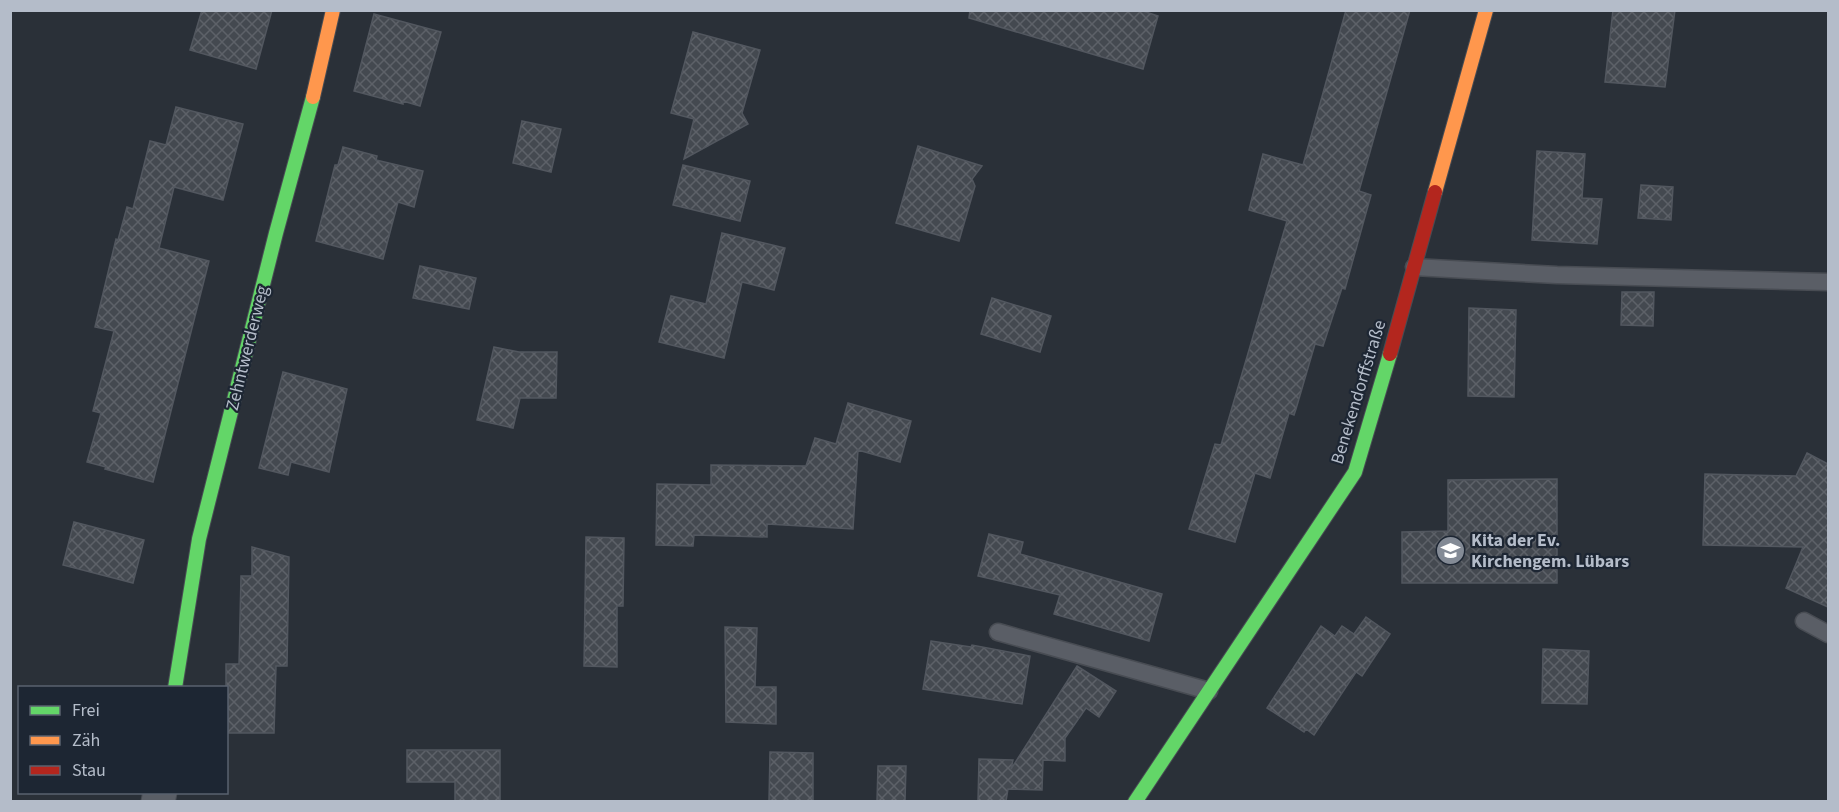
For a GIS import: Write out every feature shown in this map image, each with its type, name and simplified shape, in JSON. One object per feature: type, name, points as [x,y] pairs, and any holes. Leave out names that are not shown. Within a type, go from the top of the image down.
[{"type":"street","name":"Zehntwerderweg","points":[[175,686],[198,539],[306,125],[333,10]]},
{"type":"street","name":"Benekendorffstraße","points":[[1135,801],[1355,472],[1486,10]]},
{"type":"lane","points":[[1414,267],[1557,274],[1828,282]]},
{"type":"lane","points":[[1804,621],[1828,634]]},
{"type":"lane","points":[[998,632],[1209,691]]},
{"type":"building","points":[[202,10],[272,10],[256,69],[190,50]]},
{"type":"building","points":[[970,10],[1140,10],[1158,16],[1143,69],[969,18]]},
{"type":"building","points":[[1346,10],[1410,10],[1359,191],[1371,195],[1345,289],[1342,288],[1323,346],[1315,344],[1294,415],[1289,413],[1270,478],[1255,473],[1235,542],[1189,529],[1215,444],[1221,445],[1287,221],[1249,210],[1263,154],[1303,165]]},
{"type":"building","points":[[1613,10],[1675,10],[1665,87],[1605,82]]},
{"type":"building","points":[[374,14],[441,32],[420,106],[403,101],[403,104],[354,91]]},
{"type":"building","points":[[693,32],[760,50],[742,113],[748,124],[684,159],[694,119],[671,113]]},
{"type":"building","points":[[176,107],[243,124],[223,200],[174,187],[159,248],[209,261],[153,482],[87,462],[101,413],[93,411],[114,331],[95,327],[116,239],[118,240],[127,207],[133,209],[150,141],[166,145]]},
{"type":"building","points":[[522,121],[561,129],[551,172],[513,163]]},
{"type":"building","points":[[918,146],[982,166],[972,179],[975,186],[959,241],[896,223]]},
{"type":"building","points":[[343,147],[377,156],[376,160],[423,171],[414,207],[398,202],[383,259],[316,241],[335,165],[338,165]]},
{"type":"building","points":[[1537,151],[1585,154],[1582,198],[1602,199],[1597,244],[1532,240]]},
{"type":"building","points":[[683,165],[750,181],[740,221],[673,205]]},
{"type":"building","points":[[1641,185],[1673,187],[1671,220],[1638,218]]},
{"type":"building","points":[[722,233],[785,248],[774,290],[742,282],[724,358],[659,342],[671,296],[706,304]]},
{"type":"building","points":[[420,266],[476,278],[469,309],[413,298]]},
{"type":"building","points":[[1622,292],[1654,292],[1653,326],[1621,325]]},
{"type":"building","points":[[992,298],[1051,316],[1040,352],[981,334]]},
{"type":"building","points":[[1469,308],[1516,310],[1514,397],[1468,396]]},
{"type":"building","points":[[494,347],[519,352],[557,352],[556,398],[520,398],[513,428],[477,420]]},
{"type":"building","points":[[283,372],[347,389],[329,472],[291,462],[288,475],[259,468]]},
{"type":"building","points":[[848,403],[911,421],[900,462],[858,450],[853,529],[767,524],[767,537],[694,535],[693,546],[656,545],[657,484],[711,485],[711,465],[806,466],[815,438],[836,444]]},
{"type":"building","points":[[1807,453],[1828,464],[1828,607],[1786,588],[1803,547],[1703,545],[1705,474],[1796,476]]},
{"type":"building","points":[[1557,479],[1557,583],[1402,583],[1402,532],[1448,531],[1448,480]]},
{"type":"building","points":[[74,522],[144,540],[133,583],[63,565]]},
{"type":"building","points":[[989,534],[1023,542],[1020,554],[1162,594],[1149,641],[1054,614],[1060,595],[978,576]]},
{"type":"building","points":[[586,537],[624,538],[623,606],[617,606],[617,667],[584,666]]},
{"type":"building","points":[[252,547],[289,557],[287,666],[276,666],[274,733],[228,733],[226,664],[239,664],[241,576],[252,576]]},
{"type":"building","points":[[1366,617],[1390,634],[1362,676],[1356,672],[1314,735],[1306,729],[1304,732],[1267,708],[1321,626],[1335,636],[1342,626],[1354,634]]},
{"type":"building","points":[[725,627],[757,628],[755,687],[776,687],[776,724],[726,722]]},
{"type":"building","points":[[931,641],[971,647],[972,645],[1030,656],[1022,704],[923,689]]},
{"type":"building","points":[[1543,649],[1589,651],[1587,704],[1542,703]]},
{"type":"building","points":[[1077,666],[1116,691],[1099,717],[1086,708],[1065,738],[1065,761],[1043,760],[1042,790],[1008,789],[1006,801],[978,801],[979,759],[1013,760],[1011,769]]},
{"type":"building","points":[[407,750],[500,750],[500,801],[455,801],[455,782],[407,782]]},
{"type":"building","points":[[770,752],[813,753],[813,801],[769,801]]},
{"type":"building","points":[[878,766],[906,766],[905,801],[877,801]]},
{"type":"traffic: fast","points":[[175,686],[199,539],[276,233],[313,97]]},
{"type":"traffic: fast","points":[[1135,802],[1355,472],[1390,354]]},
{"type":"traffic: slow","points":[[313,97],[333,10]]},
{"type":"traffic: slow","points":[[1435,192],[1486,10]]},
{"type":"traffic: jam","points":[[1390,354],[1435,192]]},
{"type":"place","name":"Kita der Ev. Kirchengem. Lübars","points":[[1450,550]]}]
